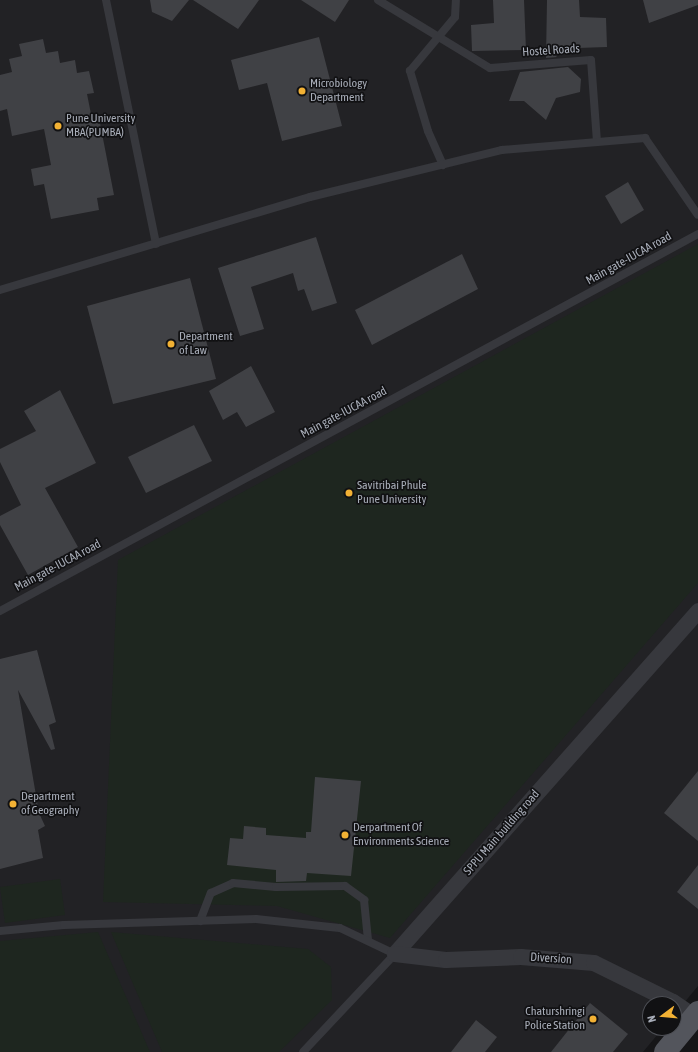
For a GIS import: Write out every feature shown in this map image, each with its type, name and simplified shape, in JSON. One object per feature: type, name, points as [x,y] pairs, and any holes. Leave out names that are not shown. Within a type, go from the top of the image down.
[{"type":"main road","points":[[665,1052],[697,1016]]},
{"type":"street","name":"SPPU Main building road","points":[[395,954],[698,611]]},
{"type":"street","name":"Diversion","points":[[395,954],[446,960],[521,956],[594,963],[673,1002],[697,1016]]},
{"type":"lane","points":[[106,0],[156,244]]},
{"type":"lane","name":"Hostel Roads","points":[[378,0],[438,38],[490,68],[591,60],[597,142]]},
{"type":"lane","points":[[443,165],[428,131],[410,71],[455,17],[456,0]]},
{"type":"lane","points":[[0,290],[310,197],[502,150],[644,138],[698,215]]},
{"type":"lane","name":"Main gate-IUCAA road","points":[[1,609],[698,234]]},
{"type":"lane","points":[[200,921],[211,893],[233,883],[276,887],[345,886],[364,900],[368,940]]},
{"type":"lane","points":[[0,931],[64,925],[256,919],[340,928],[395,954]]},
{"type":"lane","name":"SPPU Main building road","points":[[303,1052],[395,954]]},
{"type":"shaded area","name":"Savitribai Phule Pune University","points":[[0,0],[698,0],[698,986],[682,1005],[682,996],[642,996],[642,1036],[656,1036],[643,1052],[0,1052]]},
{"type":"shaded area","points":[[698,244],[698,583],[390,938],[277,906],[103,902],[118,560]]},
{"type":"shaded area","points":[[60,879],[65,915],[5,923],[0,887]]},
{"type":"shaded area","points":[[98,932],[150,1052],[0,1052],[0,941]]},
{"type":"shaded area","points":[[111,932],[308,949],[331,967],[332,1000],[279,1052],[162,1052]]},
{"type":"building","points":[[150,0],[189,0],[172,21],[152,12]]},
{"type":"building","points":[[193,0],[259,0],[238,29]]},
{"type":"building","points":[[301,0],[349,0],[335,22]]},
{"type":"building","points":[[493,0],[524,0],[526,50],[472,51],[471,25],[494,23]]},
{"type":"building","points":[[547,0],[579,0],[580,17],[606,18],[607,47],[548,49],[557,57],[546,58]]},
{"type":"building","points":[[643,0],[698,0],[698,5],[649,23]]},
{"type":"building","points":[[319,37],[342,126],[282,141],[267,83],[239,90],[231,60]]},
{"type":"building","points":[[43,39],[46,53],[58,51],[60,63],[75,60],[77,73],[89,71],[94,93],[87,94],[92,119],[99,118],[114,195],[97,198],[99,210],[51,219],[44,184],[34,186],[31,169],[51,165],[44,129],[12,136],[7,109],[0,111],[0,75],[12,72],[9,59],[22,56],[19,44]]},
{"type":"building","points":[[568,67],[581,79],[580,92],[556,98],[546,120],[524,101],[509,101],[520,72]]},
{"type":"building","points":[[628,182],[644,210],[621,224],[605,196]]},
{"type":"building","points":[[316,237],[337,303],[312,311],[304,289],[298,291],[293,273],[251,287],[264,329],[240,336],[218,268]]},
{"type":"building","points":[[462,254],[478,289],[372,345],[355,310]]},
{"type":"building","name":"Department of Law","points":[[190,278],[216,379],[113,404],[87,306]]},
{"type":"building","points":[[251,366],[275,412],[246,427],[237,412],[223,420],[209,391]]},
{"type":"building","points":[[60,390],[96,463],[45,488],[78,547],[28,575],[0,525],[0,516],[21,505],[0,462],[0,449],[36,431],[24,411]]},
{"type":"building","points":[[194,425],[212,461],[146,493],[128,457]]},
{"type":"building","points":[[37,650],[56,722],[49,725],[55,749],[51,750],[18,690],[39,813],[45,826],[38,830],[43,858],[0,869],[0,659]]},
{"type":"building","points":[[698,771],[698,841],[664,813]]},
{"type":"building","points":[[315,777],[361,781],[351,876],[307,873],[306,881],[276,882],[276,870],[227,865],[230,838],[243,839],[244,826],[266,828],[266,835],[306,838],[306,832],[311,832]]},
{"type":"building","points":[[698,865],[698,909],[677,892]]},
{"type":"building","name":"Chaturshringi Police Station","points":[[590,1003],[628,1034],[613,1052],[551,1052]]},
{"type":"building","points":[[476,1020],[497,1037],[485,1052],[451,1052]]},
{"type":"place","name":"Microbiology Department","points":[[302,91]]},
{"type":"place","name":"Pune University MBA(PUMBA)","points":[[58,126]]},
{"type":"place","name":"Department of Law","points":[[171,344]]},
{"type":"place","name":"Savitribai Phule Pune University","points":[[349,493]]},
{"type":"place","name":"Department of Geography","points":[[13,804]]},
{"type":"place","name":"Derpartment Of Environments Science","points":[[345,835]]},
{"type":"place","name":"Chaturshringi Police Station","points":[[593,1019]]}]
